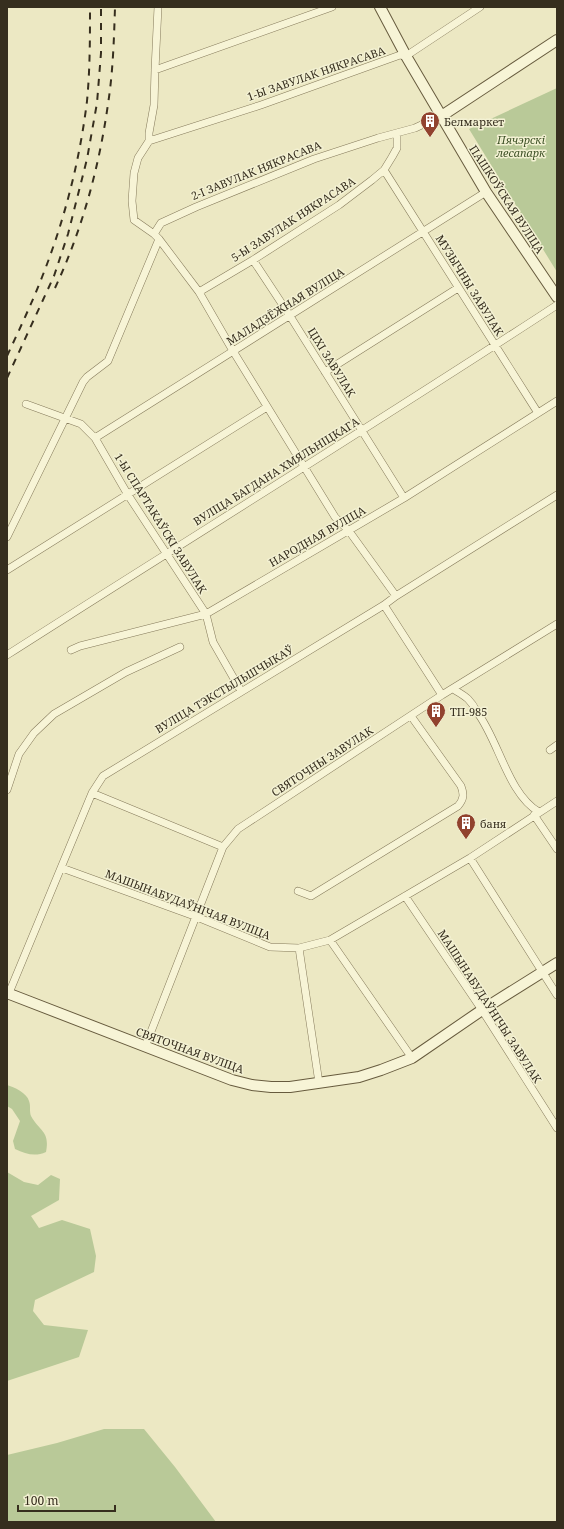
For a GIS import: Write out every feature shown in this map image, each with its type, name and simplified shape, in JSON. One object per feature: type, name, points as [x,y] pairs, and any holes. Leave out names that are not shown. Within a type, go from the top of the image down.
[{"type":"street","points":[[158,7],[154,70],[154,105],[149,141],[138,158],[134,173],[132,201],[134,220],[157,236],[199,292],[233,351],[335,517],[349,531],[396,596]]},
{"type":"street","points":[[154,70],[332,7]]},
{"type":"street","name":"ПАШКОЎСКАЯ ВУЛІЦА","points":[[380,7],[406,56],[443,115],[486,192],[557,298]]},
{"type":"street","name":"1-Ы ЗАВУЛАК НЯКРАСАВА","points":[[149,141],[261,105],[400,55],[406,56],[480,7]]},
{"type":"street","name":"2-І ЗАВУЛАК НЯКРАСАВА","points":[[7,537],[83,382],[87,377],[108,361],[161,223],[196,207],[314,159],[378,138],[415,128],[443,115],[557,40]]},
{"type":"street","name":"5-Ы ЗАВУЛАК НЯКРАСАВА","points":[[199,292],[253,260],[339,205],[384,170],[396,148],[397,133]]},
{"type":"street","name":"МУЗЫЧНЫ ЗАВУЛАК","points":[[384,170],[538,412]]},
{"type":"street","name":"МАЛАДЗЁЖНАЯ ВУЛІЦА","points":[[95,438],[486,192]]},
{"type":"street","name":"ЦІХІ ЗАВУЛАК","points":[[253,260],[290,316],[404,498]]},
{"type":"street","points":[[325,372],[458,288]]},
{"type":"street","name":"ВУЛІЦА БАГДАНА ХМЯЛЬНІЦКАГА","points":[[7,655],[362,431],[557,305]]},
{"type":"street","name":"НАРОДНАЯ ВУЛІЦА","points":[[71,650],[80,646],[206,614],[404,498],[557,401]]},
{"type":"street","name":"1-Ы СПАРТАКАЎСКІ ЗАВУЛАК","points":[[26,404],[81,424],[95,438],[128,496],[206,614],[213,642],[241,691]]},
{"type":"street","points":[[7,570],[128,496],[267,407]]},
{"type":"street","name":"ВУЛІЦА ТЭКСТЫЛЬШЧЫКАЎ","points":[[8,993],[62,868],[92,793],[103,776],[384,605],[557,495]]},
{"type":"street","points":[[384,605],[442,696]]},
{"type":"street","name":"СВЯТОЧНЫ ЗАВУЛАК","points":[[145,1047],[197,917],[223,847],[238,829],[442,696],[557,624]]},
{"type":"street","points":[[7,790],[19,754],[34,733],[54,714],[126,672],[180,647]]},
{"type":"street","points":[[453,689],[469,700],[488,728],[519,794],[537,814],[557,849]]},
{"type":"street","points":[[298,891],[311,896],[458,806],[463,800],[461,786],[411,716]]},
{"type":"street","points":[[550,750],[557,746]]},
{"type":"street","points":[[92,793],[223,847]]},
{"type":"street","name":"МАШЫНАБУДАЎНІЧАЯ ВУЛІЦА","points":[[62,868],[197,917],[270,947],[299,948],[330,940],[470,858],[557,801]]},
{"type":"street","points":[[470,858],[557,995]]},
{"type":"street","name":"МАШЫНАБУДАЎНІЧЫ ЗАВУЛАК","points":[[405,896],[482,1010],[557,1128]]},
{"type":"street","points":[[330,940],[412,1058]]},
{"type":"street","points":[[299,948],[319,1083]]},
{"type":"street","name":"СВЯТОЧНАЯ ВУЛІЦА","points":[[8,993],[232,1080],[271,1088],[319,1083],[359,1076],[381,1070],[412,1058],[482,1010],[557,962]]},
{"type":"green space","name":"Пячэрскі лесапарк","points":[[557,88],[557,272],[469,129]]},
{"type":"green space","points":[[7,1085],[20,1091],[28,1098],[31,1116],[47,1140],[46,1152],[42,1154],[30,1154],[15,1149],[13,1141],[20,1121],[12,1109],[7,1106]]},
{"type":"green space","points":[[7,1172],[24,1182],[38,1185],[51,1175],[60,1179],[59,1200],[31,1216],[39,1228],[62,1220],[90,1229],[96,1256],[94,1272],[35,1300],[33,1311],[44,1325],[88,1330],[79,1357],[7,1381]]},
{"type":"green space","points":[[104,1429],[144,1429],[175,1467],[216,1522],[7,1522],[7,1455],[57,1443]]},
{"type":"railway","points":[[7,356],[31,304],[52,252],[71,188],[87,101],[90,7]]},
{"type":"railway","points":[[7,378],[54,276],[68,234],[87,159],[97,103],[101,53],[101,7]]},
{"type":"railway","points":[[55,288],[65,266],[81,221],[100,152],[111,80],[115,7]]},
{"type":"place","name":"Белмаркет","points":[[430,138]]},
{"type":"place","name":"ТП-985","points":[[436,728]]},
{"type":"place","name":"баня","points":[[466,840]]}]
